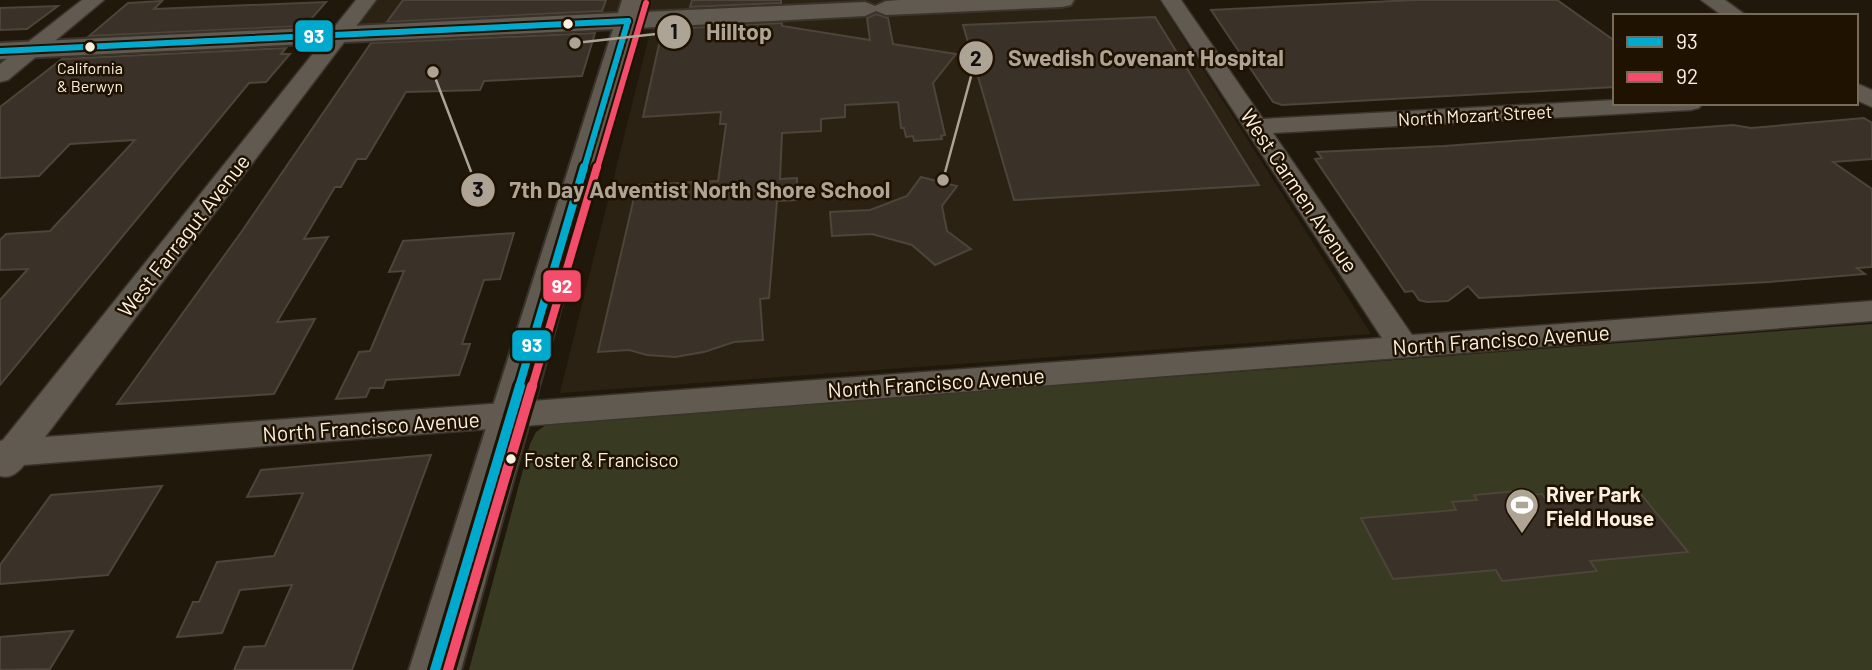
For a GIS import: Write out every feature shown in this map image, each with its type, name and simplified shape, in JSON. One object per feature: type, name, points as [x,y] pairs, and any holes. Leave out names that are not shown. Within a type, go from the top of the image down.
[{"type":"main road","points":[[0,51],[339,35],[631,11],[876,9],[952,3],[1062,0]]},
{"type":"main road","points":[[436,670],[631,11]]},
{"type":"street","points":[[0,75],[94,0]]},
{"type":"street","name":"West Farragut Avenue","points":[[5,459],[366,0]]},
{"type":"street","name":"West Carmen Avenue","points":[[1171,0],[1404,347]]},
{"type":"street","points":[[1711,0],[1734,14]]},
{"type":"street","name":"North Mozart Street","points":[[1258,127],[1655,105]]},
{"type":"street","name":"North Francisco Avenue","points":[[5,459],[512,415],[1872,311]]},
{"type":"shaded area","points":[[374,0],[1159,0],[1371,334],[560,393],[655,13],[355,25]]},
{"type":"green space","points":[[1872,324],[1872,670],[469,670],[530,444],[536,432],[547,424]]},
{"type":"building","points":[[403,0],[606,0],[602,11],[387,22]]},
{"type":"building","points":[[692,0],[781,0],[781,3],[690,7]]},
{"type":"building","points":[[1413,0],[1557,0],[1613,40],[1613,87],[1282,105],[1273,102],[1211,10]]},
{"type":"building","points":[[162,1],[154,9],[326,2],[305,26],[89,36],[128,3]]},
{"type":"building","points":[[58,6],[27,29],[0,30],[0,8]]},
{"type":"building","points":[[876,14],[888,18],[893,44],[956,54],[933,83],[945,135],[941,136],[942,139],[914,141],[913,136],[906,137],[904,128],[901,128],[898,102],[845,105],[845,117],[821,119],[821,131],[782,133],[780,179],[797,178],[797,200],[777,201],[769,298],[760,299],[763,340],[734,342],[704,352],[675,357],[647,355],[629,350],[598,352],[637,185],[718,181],[726,124],[720,124],[721,112],[643,117],[660,40],[684,39],[686,28],[782,23],[782,26],[870,40],[867,18]]},
{"type":"building","points":[[1155,17],[1259,185],[1014,200],[963,25]]},
{"type":"building","points":[[595,33],[582,76],[484,81],[480,90],[406,92],[366,159],[357,159],[341,187],[335,187],[304,239],[328,237],[277,322],[315,319],[274,394],[117,404],[242,231],[371,43]]},
{"type":"building","points":[[286,48],[281,54],[290,54],[266,82],[249,83],[0,385],[0,300],[28,269],[0,270],[0,240],[6,234],[50,231],[135,140],[70,144],[39,176],[0,178],[0,107],[62,59]]},
{"type":"building","points":[[1864,118],[1872,123],[1872,159],[1833,162],[1872,189],[1872,267],[1857,268],[1865,274],[1769,282],[1479,298],[1468,286],[1448,301],[1419,300],[1413,291],[1405,292],[1315,159],[1322,158],[1317,152],[1444,146],[1733,125],[1751,128]]},
{"type":"building","points":[[921,177],[957,186],[942,206],[947,231],[971,249],[935,265],[912,245],[872,234],[832,236],[830,212],[870,210],[907,196]]},
{"type":"building","points":[[514,233],[500,279],[484,280],[462,344],[470,344],[459,375],[386,380],[383,388],[370,388],[366,397],[336,399],[359,352],[370,351],[404,271],[389,272],[403,241]]},
{"type":"building","points":[[431,455],[352,670],[234,670],[244,647],[265,646],[292,585],[240,590],[222,633],[177,637],[193,602],[199,602],[217,562],[274,556],[303,493],[247,497],[261,470]]},
{"type":"building","points":[[162,486],[108,575],[0,584],[0,565],[51,495]]},
{"type":"building","name":"River Park Field House","points":[[1516,491],[1520,496],[1542,494],[1547,501],[1641,494],[1688,552],[1590,561],[1597,571],[1502,581],[1496,570],[1393,579],[1361,518],[1456,510],[1452,502],[1477,500],[1474,495]]},
{"type":"building","points":[[73,631],[50,669],[0,670],[0,637]]},
{"type":"transit line","name":"92","points":[[448,670],[646,3]]},
{"type":"transit line","name":"93","points":[[0,51],[628,21]]},
{"type":"transit line","name":"93","points":[[435,670],[628,21]]},
{"type":"place","name":"Hilltop","points":[[575,43]]},
{"type":"place","name":"California & Berwyn","points":[[90,47]]},
{"type":"place","name":"7th Day Adventist North Shore School","points":[[433,72]]},
{"type":"place","name":"Swedish Covenant Hospital","points":[[943,180]]},
{"type":"place","name":"Foster & Francisco","points":[[511,459]]},
{"type":"place","name":"River Park Field House","points":[[1522,535]]}]
